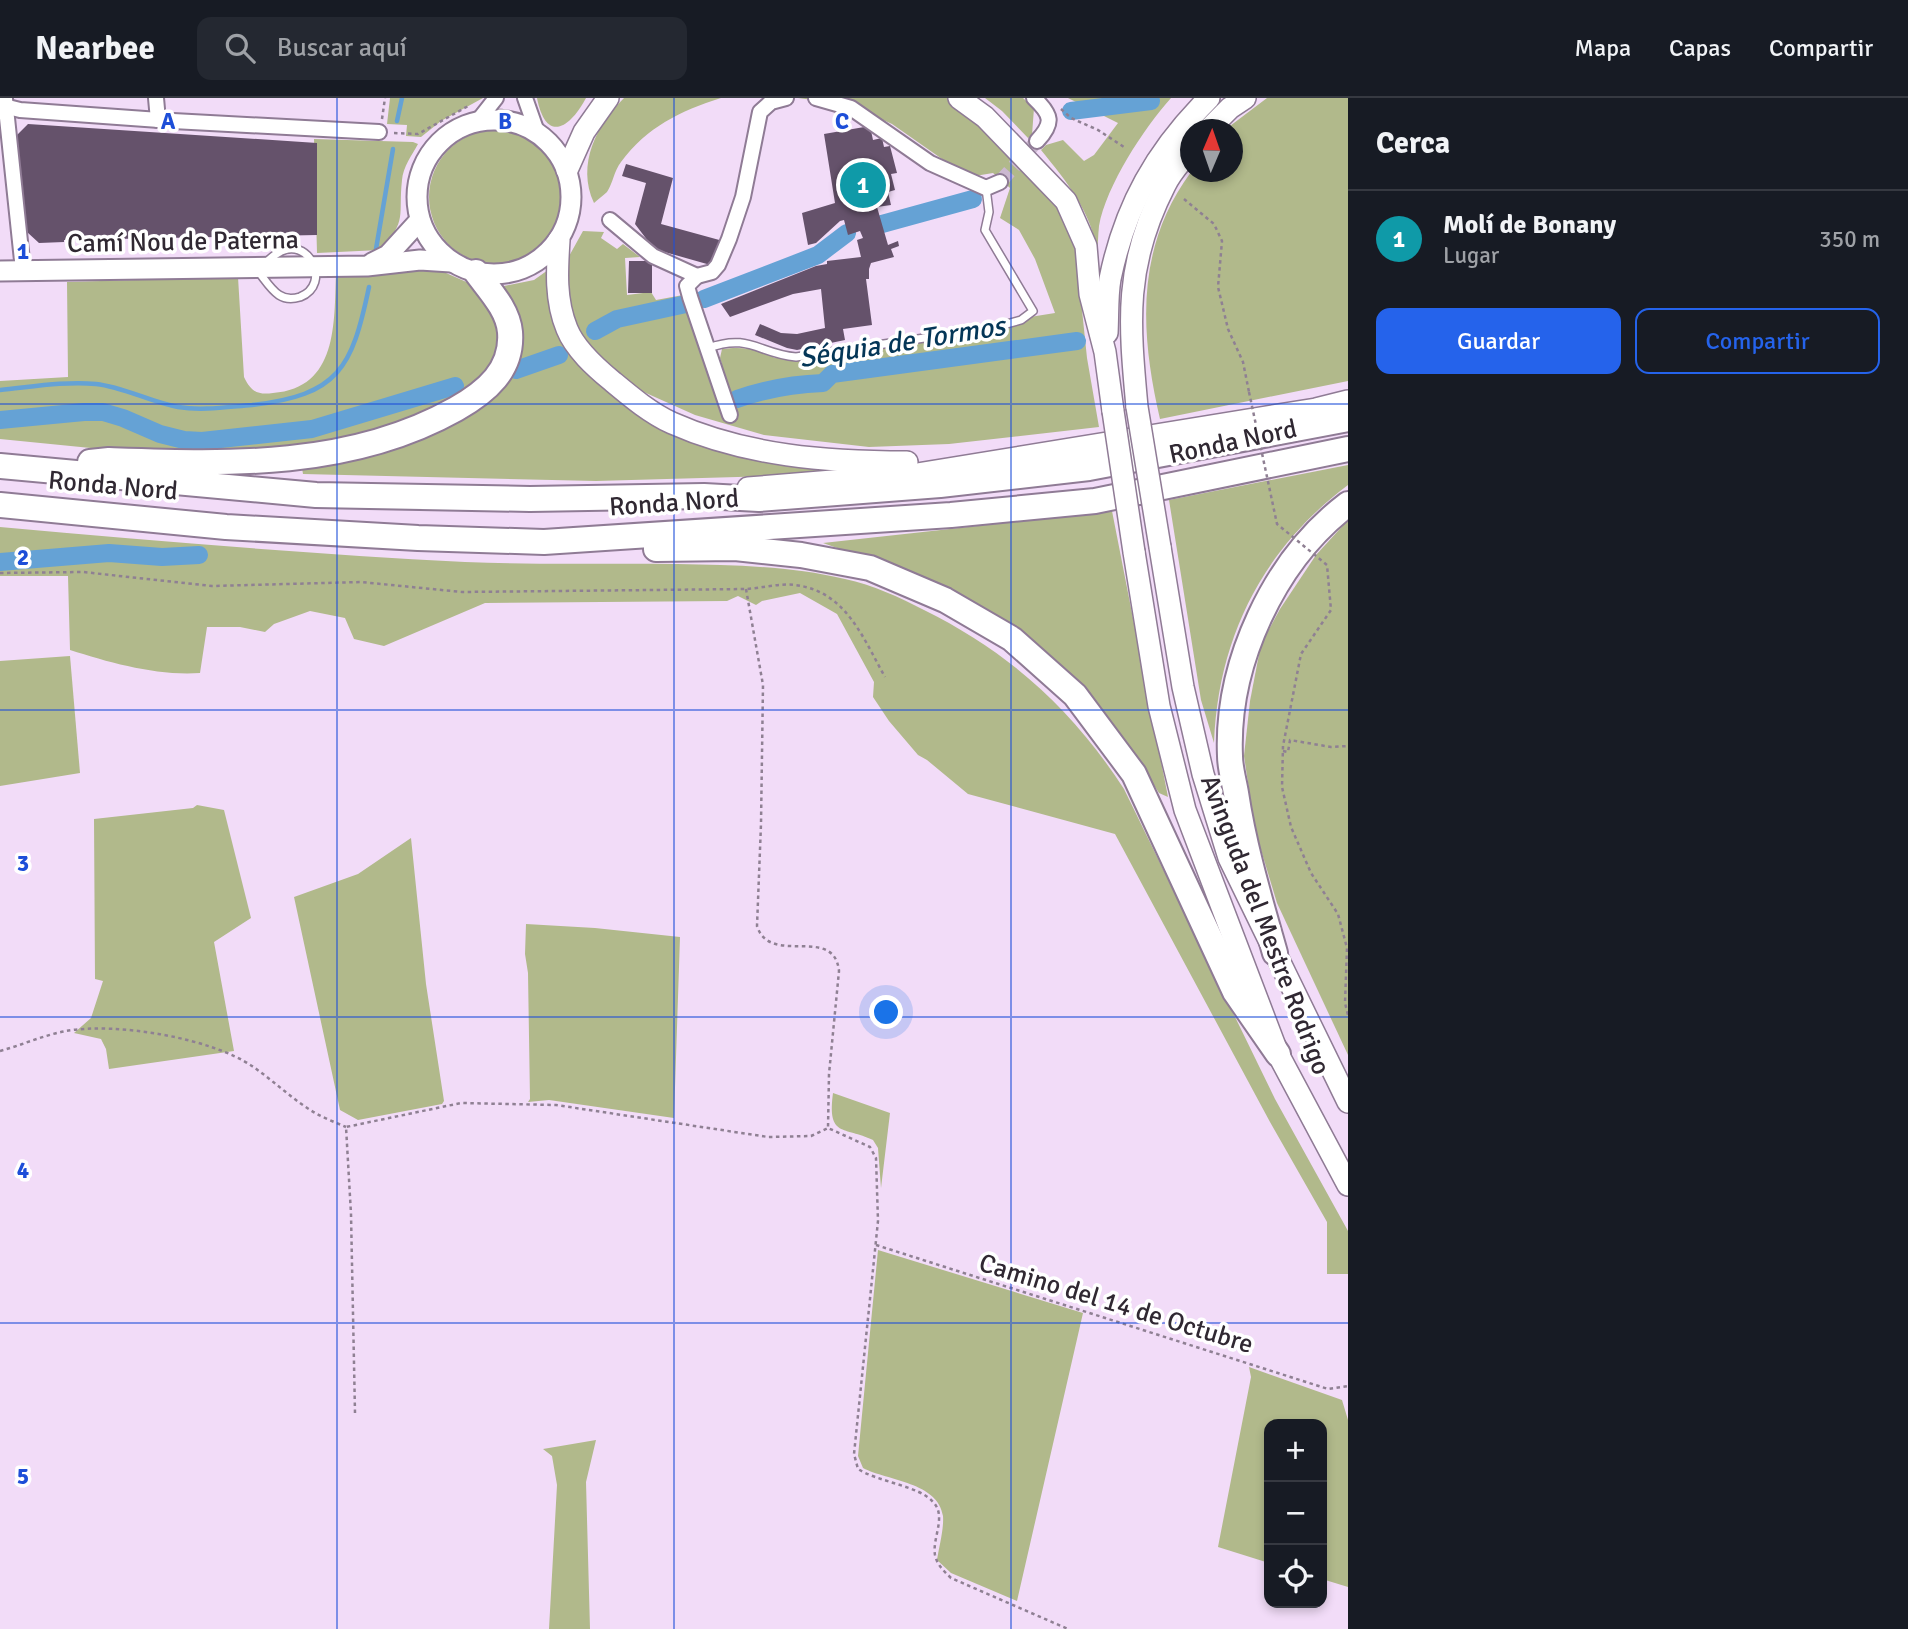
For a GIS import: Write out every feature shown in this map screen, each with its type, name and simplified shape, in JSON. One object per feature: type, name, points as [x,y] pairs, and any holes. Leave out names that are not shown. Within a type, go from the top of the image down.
[{"type":"highway","points":[[31,469],[109,460],[221,464],[313,457],[380,442],[435,421],[482,394],[507,363],[510,331],[501,306],[477,272]]},
{"type":"highway","name":"Ronda Nord","points":[[0,466],[316,495],[530,499],[704,496],[759,499],[940,485],[1089,468],[1348,419]]},
{"type":"highway","name":"Ronda Nord","points":[[0,505],[226,527],[544,542],[951,515],[1095,501],[1348,449]]},
{"type":"highway","points":[[1275,953],[1256,889],[1239,816],[1230,756],[1235,687],[1261,609],[1305,545],[1348,505]]},
{"type":"highway","points":[[544,542],[623,549],[735,548],[801,555],[870,568],[945,600],[1012,639],[1075,695],[1134,774],[1235,992],[1278,1054]]},
{"type":"main road","points":[[567,170],[584,132],[608,98]]},
{"type":"main road","points":[[959,98],[985,117],[1066,201],[1086,246],[1090,294],[1105,352]]},
{"type":"main road","points":[[1105,352],[1110,281],[1125,221],[1147,174],[1182,124],[1209,98]]},
{"type":"main road","points":[[1219,119],[1245,98]]},
{"type":"main road","name":"Avinguda del Mestre Rodrigo","points":[[1180,165],[1166,183],[1143,237],[1132,285],[1130,336],[1137,407],[1183,687],[1203,774],[1229,858],[1348,1102]]},
{"type":"main road","points":[[559,240],[556,282],[567,330],[590,363],[638,402],[671,423],[718,440],[775,455],[859,462],[1017,457]]},
{"type":"main road","name":"Avinguda del Mestre Rodrigo","points":[[1105,352],[1133,552],[1159,706],[1185,810],[1278,1054],[1348,1185]]},
{"type":"main road","points":[[704,496],[757,487],[917,474],[1316,409],[1348,401]]},
{"type":"street","points":[[156,98],[158,120]]},
{"type":"street","points":[[474,113],[508,121],[537,132],[555,149],[567,170],[572,188],[568,223],[559,240],[537,262],[508,273],[477,272],[451,261],[432,243],[420,220],[417,202],[423,167],[432,151],[474,113],[496,98]]},
{"type":"street","points":[[526,98],[537,132]]},
{"type":"street","points":[[730,415],[687,286],[696,276],[712,272],[719,265],[743,197],[760,112],[771,102],[786,98]]},
{"type":"street","points":[[816,98],[851,107],[930,163],[986,188],[1000,182]]},
{"type":"street","points":[[1034,98],[1050,120],[1047,130],[1037,141]]},
{"type":"street","points":[[4,103],[20,110],[379,132]]},
{"type":"street","points":[[4,103],[23,270]]},
{"type":"street","points":[[367,266],[388,255],[420,220]]},
{"type":"street","points":[[610,220],[653,256],[696,276]]},
{"type":"street","name":"Camí Nou de Paterna","points":[[0,271],[367,266],[420,260],[451,261]]},
{"type":"lane","points":[[708,348],[735,342],[756,345],[782,356],[796,357],[992,328],[1021,320],[1033,311],[985,230],[989,212],[986,188]]},
{"type":"lane","points":[[258,267],[277,294],[293,298],[308,292],[313,286],[316,278],[315,266]]},
{"type":"path","points":[[386,98],[379,132],[418,134],[474,113]]},
{"type":"path","points":[[1061,110],[1124,147]]},
{"type":"path","points":[[1184,199],[1214,223],[1222,241],[1218,287],[1228,329],[1243,362],[1277,524],[1327,565],[1331,610],[1301,654],[1283,749],[1282,787],[1291,827],[1311,873],[1338,915],[1347,948],[1345,1003],[1348,1015]]},
{"type":"path","points":[[0,573],[83,572],[212,586],[361,582],[462,593],[746,589],[793,584],[839,603],[850,615],[885,677]]},
{"type":"path","points":[[746,589],[762,685],[757,926],[760,936],[769,942],[823,948],[838,959],[829,1074],[828,1128]]},
{"type":"path","points":[[1283,749],[1288,752],[1290,740],[1331,747],[1348,746]]},
{"type":"path","points":[[0,1051],[65,1031],[89,1028],[120,1029],[199,1042],[218,1048],[251,1065],[316,1113],[346,1127],[461,1103],[556,1105],[768,1137],[811,1136],[828,1128],[870,1147],[876,1158],[878,1221],[855,1454],[858,1469],[871,1478],[921,1493],[933,1501],[939,1511],[935,1555],[940,1568],[951,1577],[1068,1629]]},
{"type":"path","points":[[346,1127],[355,1413]]},
{"type":"path","name":"Camino del 14 de Octubre","points":[[876,1245],[1328,1389],[1348,1386]]},
{"type":"green space","points":[[390,98],[483,98],[441,121],[421,137],[406,136],[407,125],[387,124]]},
{"type":"green space","points":[[537,98],[586,98],[566,123],[552,126],[546,122]]},
{"type":"green space","points":[[624,98],[721,98],[678,115],[642,139],[619,166],[607,192],[594,203],[587,174],[592,146],[605,120]]},
{"type":"green space","points":[[798,98],[949,98],[988,129],[1033,177],[1074,233],[1087,358],[1099,427],[949,444],[869,447],[764,435],[695,415],[637,389],[588,347],[571,312],[564,279],[568,258],[583,231],[604,232],[601,238],[617,249],[623,244],[640,257],[625,258],[627,295],[651,292],[656,300],[683,295],[707,369],[722,364],[722,349],[749,349],[775,358],[1055,313],[1035,259],[1019,230],[1000,218],[1010,188],[993,173],[965,175],[892,124],[850,105]]},
{"type":"green space","points":[[985,98],[1023,98],[1034,108],[1032,135],[1028,138]]},
{"type":"green space","points":[[1068,98],[1171,98],[1138,141],[1109,193],[1099,226],[1097,254],[1090,225],[1077,198],[1041,150],[1046,145],[1063,140],[1084,161],[1094,155],[1118,123]]},
{"type":"green space","points":[[1267,98],[1348,98],[1348,381],[1160,419],[1153,387],[1146,323],[1151,261],[1160,230],[1185,182],[1243,182],[1243,119],[1239,119]]},
{"type":"green space","points":[[496,130],[521,135],[543,150],[558,172],[563,197],[558,222],[543,244],[521,259],[496,264],[471,259],[449,244],[434,222],[429,197],[434,172],[449,150],[471,135]]},
{"type":"green space","points":[[314,139],[418,144],[403,175],[398,224],[380,250],[317,253]]},
{"type":"green space","points":[[407,267],[437,269],[480,288],[502,336],[494,362],[476,383],[448,403],[374,433],[300,447],[141,453],[0,439],[0,381],[68,377],[67,282],[238,277],[244,377],[252,389],[268,394],[294,388],[310,379],[321,366],[332,332],[336,274]]},
{"type":"green space","points":[[548,270],[548,297],[631,406],[812,468],[836,472],[596,481],[303,474],[302,468],[503,386],[499,287],[534,280]]},
{"type":"green space","points":[[1348,465],[1348,485],[1292,537],[1269,567],[1251,598],[1225,667],[1217,704],[1214,743],[1201,700],[1169,500]]},
{"type":"green space","points":[[1112,511],[1168,797],[1159,793],[1129,746],[1095,704],[902,571],[823,543]]},
{"type":"green space","points":[[1348,520],[1348,1055],[1277,903],[1255,830],[1244,756],[1250,701],[1261,644],[1280,609],[1316,555]]},
{"type":"green space","points":[[0,527],[232,547],[465,562],[698,564],[782,569],[866,585],[955,626],[1011,664],[1060,708],[1083,733],[1124,789],[1275,1099],[1348,1231],[1348,1274],[1327,1274],[1327,1222],[1115,834],[968,794],[918,755],[889,721],[873,697],[874,682],[837,614],[800,593],[762,601],[756,605],[738,596],[727,601],[485,603],[384,646],[354,639],[345,618],[310,611],[274,624],[265,632],[240,627],[207,627],[200,673],[167,672],[118,664],[70,650],[68,576],[0,576]]},
{"type":"green space","points":[[70,656],[80,773],[0,786],[0,661]]},
{"type":"green space","points":[[197,805],[224,810],[251,918],[214,942],[234,1051],[109,1069],[106,1049],[101,1039],[74,1033],[91,1018],[103,981],[95,979],[94,819],[193,808]]},
{"type":"green space","points":[[411,838],[426,984],[444,1101],[442,1104],[358,1120],[340,1110],[294,897],[358,874]]},
{"type":"green space","points":[[526,924],[680,937],[674,1118],[549,1100],[528,1102]]},
{"type":"green space","points":[[833,1093],[890,1113],[881,1188],[878,1148],[873,1140],[846,1131],[835,1124]]},
{"type":"green space","points":[[878,1250],[1083,1313],[1017,1601],[951,1573],[937,1560],[943,1516],[932,1496],[911,1484],[863,1468],[858,1456]]},
{"type":"green space","points":[[1249,1367],[1342,1400],[1348,1420],[1348,1587],[1327,1581],[1327,1419],[1264,1419],[1264,1561],[1218,1547],[1251,1377]]},
{"type":"green space","points":[[596,1440],[586,1482],[590,1629],[549,1629],[557,1485],[552,1456],[543,1449]]},
{"type":"building","points":[[28,124],[317,143],[317,235],[64,240],[39,243],[27,232],[17,135]]},
{"type":"building","points":[[870,126],[873,140],[882,138],[884,147],[890,146],[897,173],[891,174],[895,190],[888,192],[891,205],[877,207],[888,245],[898,241],[899,246],[891,249],[894,257],[871,263],[869,279],[866,279],[872,325],[843,329],[845,340],[797,350],[755,335],[760,324],[781,333],[797,334],[825,328],[821,289],[793,294],[730,317],[721,304],[827,264],[827,261],[861,257],[857,240],[863,238],[860,231],[848,235],[844,220],[816,243],[808,245],[802,213],[835,203],[824,134]],"holes":[[[867,167],[869,178],[854,180],[852,171]]]},
{"type":"building","points":[[626,164],[673,178],[661,224],[723,241],[714,266],[654,249],[635,224],[646,183],[622,176]]},
{"type":"building","points":[[629,261],[652,261],[652,293],[628,293]]},
{"type":"waterway","points":[[397,121],[402,98]]},
{"type":"waterway","points":[[1071,111],[1151,101]]},
{"type":"waterway","points":[[376,249],[393,149]]},
{"type":"waterway","points":[[882,224],[973,199]]},
{"type":"waterway","points":[[704,299],[818,255],[847,233]]},
{"type":"waterway","points":[[0,390],[60,384],[96,384],[168,405],[196,409],[252,405],[305,394],[323,385],[337,373],[347,357],[356,338],[369,287]]},
{"type":"waterway","points":[[595,331],[617,319],[686,304]]},
{"type":"waterway","name":"Séquia de Tormos","points":[[737,399],[779,388],[823,383],[832,374],[1077,341]]},
{"type":"waterway","points":[[516,370],[559,355]]},
{"type":"waterway","points":[[0,420],[103,412],[160,434],[202,441],[312,429],[455,386]]},
{"type":"waterway","name":"Séquia de Tormos","points":[[0,562],[109,553],[162,557],[199,555]]},
{"type":"tunnel","points":[[1000,182],[1037,141]]},
{"type":"place","name":"Molí de Bonany","points":[[863,185]]}]
